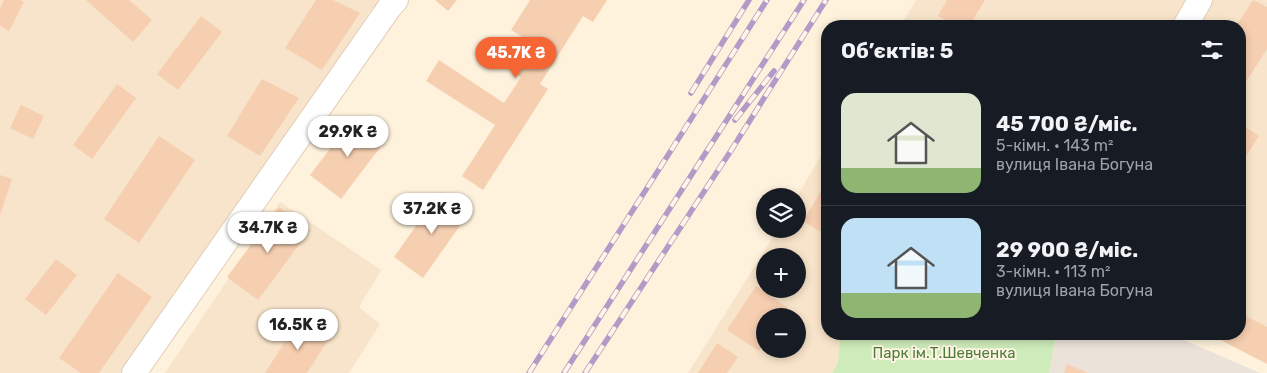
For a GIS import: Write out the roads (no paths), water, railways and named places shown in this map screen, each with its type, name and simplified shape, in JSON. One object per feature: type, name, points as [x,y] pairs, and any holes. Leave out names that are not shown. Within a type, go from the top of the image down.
[{"type":"street","points":[[1188,20],[1200,0]]},
{"type":"street","points":[[134,373],[387,3]]},
{"type":"railway","points":[[691,93],[749,0]]},
{"type":"railway","points":[[529,373],[767,0]]},
{"type":"railway","points":[[564,373],[804,0]]},
{"type":"railway","points":[[585,373],[732,149],[826,0]]},
{"type":"railway","points":[[735,120],[774,71]]},
{"type":"park label","name":"Парк ім.Т.Шевченка","points":[[944,353]]}]
